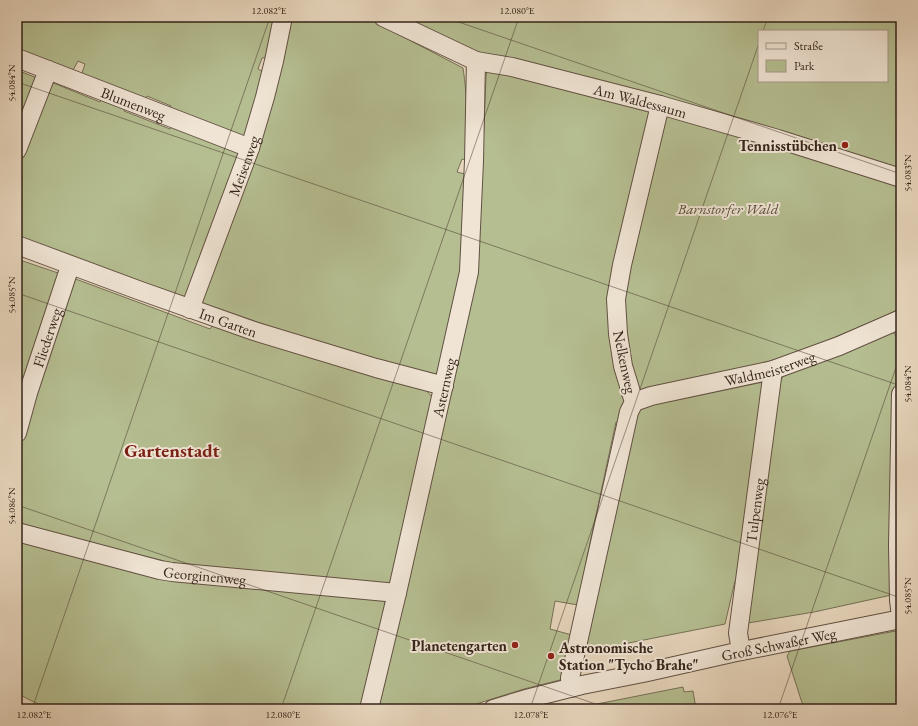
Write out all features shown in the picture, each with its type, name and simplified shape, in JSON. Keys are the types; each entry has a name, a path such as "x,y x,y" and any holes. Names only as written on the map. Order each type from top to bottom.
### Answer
{"street":[{"name":"Meisenweg","path":"190,309 250,148 274,61 283,17"},
{"name":"Am Waldessaum","path":"383,17 476,61 512,67 660,105 778,139 901,178"},
{"name":"Blumenweg","path":"17,58 250,148"},
{"name":"Asternweg","path":"369,709 397,593 469,272 474,161 476,61"},
{"path":"17,150 48,70"},
{"name":"Nelkenweg","path":"571,688 570,678 629,412 634,402 623,366 618,334 616,299 622,265 660,105"},
{"name":"Im Garten","path":"17,246 190,309 284,341 444,386"},
{"name":"Fliederweg","path":"17,433 28,393 70,266"},
{"name":"Waldmeisterweg","path":"634,402 651,396 773,370 839,346 901,319"},
{"name":"Tulpenweg","path":"741,651 738,633 773,370"},
{"path":"901,394 898,545 899,600 901,618"},
{"name":"Georginenweg","path":"17,532 172,572 397,593"},
{"name":"Groß Schwaßer Weg","path":"493,709 571,688 901,618"}],"green space":[{"path":"17,17 279,17 271,57 262,58 258,69 266,73 245,142 169,112 171,106 147,96 143,104 80,79 85,64 78,61 71,74 17,54"},
{"path":"288,17 365,17 463,68 467,125 466,160 462,159 457,172 465,174 461,273 440,375 333,347 198,303"},
{"name":"Barnstorfer Wald","path":"388,17 901,17 901,308 783,359 639,390 618,334 660,105 512,67"},
{"path":"17,70 42,80 17,144"},
{"path":"487,70 656,108 617,265 617,374 622,397 625,398 622,423 616,422 578,605 555,601 550,629 572,635 565,670 560,680 524,689 460,709 376,709 479,243"},
{"path":"46,80 100,102 103,95 127,104 124,111 170,129 173,122 243,150 187,298 17,236 17,156"},
{"path":"17,259 61,274 17,408"},
{"path":"73,278 210,329 213,325 424,388 433,398 390,584 172,563 17,524 17,448 29,403"},
{"path":"892,331 896,338 896,594 814,612 748,623 779,384 787,372"},
{"path":"760,380 763,382 739,581 735,581 725,624 583,652 637,412 643,407 662,402"},
{"path":"17,538 385,597 385,608 361,709 55,709 31,700 17,693"},
{"path":"901,630 901,709 804,709 787,656 790,651"},
{"path":"683,687 684,692 693,691 696,709 593,709 592,705"}],"place":[{"name":"Tennisstübchen","path":"845,145"},
{"name":"Planetengarten","path":"515,645"},
{"name":"Astronomische Station \"Tycho Brahe\"","path":"551,656"}],"district":[{"name":"Gartenstadt","path":"172,450"}]}
